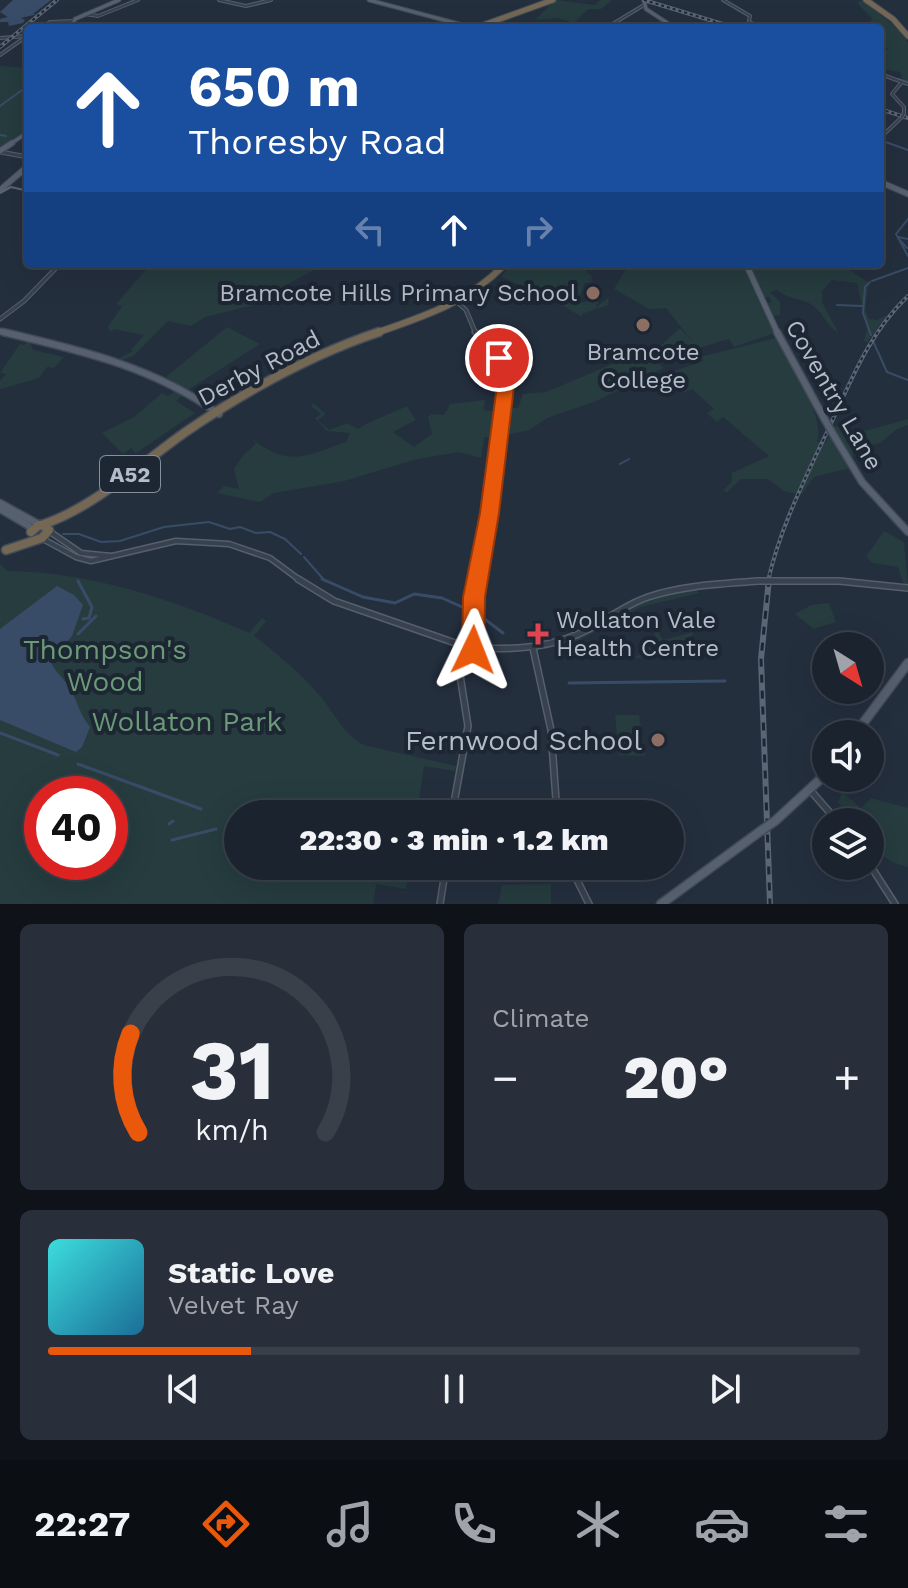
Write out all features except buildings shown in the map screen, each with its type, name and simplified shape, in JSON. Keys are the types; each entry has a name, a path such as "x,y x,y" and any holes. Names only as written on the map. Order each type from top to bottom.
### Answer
{"highway":[{"path":"485,24 554,0"},
{"path":"868,0 908,33"},
{"name":"Derby Road","path":"45,528 218,410 349,345 430,318 458,303 502,268"},
{"name":"A52","path":"3,552 45,528"}],"main road":[{"path":"72,24 85,14 119,0"},
{"path":"369,0 460,24"},
{"path":"644,2 670,24"},
{"path":"0,152 24,134"},
{"path":"0,190 24,169"},
{"path":"884,185 908,194"},
{"path":"884,192 888,188"},
{"name":"Coventry Lane","path":"748,268 769,317 860,479 908,532"},
{"path":"0,331 120,362 164,378 218,410"},
{"path":"0,506 45,528"},
{"path":"0,506 29,526 34,535"},
{"path":"865,720 908,663"},
{"path":"663,903 811,791"}],"street":[{"path":"85,14 94,16 138,0"},
{"path":"219,0 249,6 271,0"},
{"path":"723,0 751,17 749,21 752,24"},
{"path":"612,24 644,2"},
{"path":"47,24 73,21"},
{"path":"0,38 24,36"},
{"path":"0,55 24,39"},
{"path":"884,75 908,84"},
{"path":"884,134 903,115 892,94 902,82"},
{"path":"0,152 24,156"},
{"path":"0,319 56,268"},
{"path":"458,303 468,311 474,331 499,358 506,373 496,465 474,597 471,642 475,648"},
{"path":"45,528 58,543"},
{"path":"34,535 98,561 176,541 229,544 270,558 313,590 334,601 461,645 471,642"},
{"path":"464,652 475,648 533,648 572,637 654,595 758,581 839,581 908,588"},
{"path":"454,800 468,726 460,675 464,652 461,645"},
{"path":"533,648 550,717 556,800"},
{"path":"811,791 826,808"},
{"path":"440,904 444,880"},
{"path":"577,880 589,904"},
{"path":"880,880 895,904"}],"green space":[{"path":"557,0 595,5 600,0 612,0 601,9 588,9 574,23 558,18 535,20 553,2 505,20"},
{"path":"862,0 903,33 908,43 908,81 903,80 900,72 884,70 885,50 890,48 884,47 884,24 870,24 872,18 857,3"},
{"path":"0,66 24,68 24,85 21,88 24,88 24,131 0,150"},
{"path":"148,268 318,268 273,292 263,293 266,302 205,317 191,326 168,321 133,356 120,361 121,357 133,351 144,335 114,329 110,332 108,327 122,306 116,304"},
{"path":"508,268 589,268 586,272 592,276 591,282 585,283 577,303 600,299 595,308 609,297 608,305 582,314 582,317 550,298 501,277"},
{"path":"627,268 746,268 775,333 734,347 729,339 658,360 644,349 658,348 680,328 693,342 666,308 649,309 614,289"},
{"path":"750,268 847,268 869,283 865,309 869,319 877,320 887,315 867,342 864,341 867,329 857,283 832,280 822,291 822,302 838,332 812,305 777,290 770,292 780,302 780,315 774,316 767,303 772,302 769,297 762,297"},
{"path":"227,327 260,344 188,390 166,377"},
{"path":"776,338 811,404 816,418 817,442 825,443 831,434 850,468 814,477 801,495 784,491 768,479 741,479 727,492 723,491 732,481 732,473 769,456 723,417 717,422 707,413 714,409 692,389 683,393 677,387 684,383 672,372 703,361 700,357"},
{"path":"29,340 33,350 64,357 54,368 47,367 39,378 0,389 0,381 6,374 0,373 20,344 24,345"},
{"path":"643,351 664,368 596,401 547,418 529,430 503,436 506,407 518,408 523,394 546,392"},
{"path":"179,389 185,393 176,401 195,413 136,453 131,448 123,454 102,433 134,417 162,393 168,396"},
{"path":"485,400 483,410 499,412 497,438 484,437 481,458 459,452 417,459 344,481 274,493 260,502 217,493 224,486 239,489 234,469 243,455 256,444 252,439 277,454 298,457 346,442 350,433 327,431 315,418 321,414 311,406 313,403 326,414 318,420 329,430 347,423 358,429 407,406 416,420 393,432 414,447 432,434 428,417 431,414 444,415 450,404"},
{"path":"908,419 908,425 897,429 880,443 852,448 851,458 833,427 838,426 846,436"},
{"path":"884,531 904,542 908,585 904,585 898,567 873,563 866,557"},
{"name":"Wollaton Park","path":"0,564 8,571 70,576 132,590 249,633 262,618 266,621 254,636 305,680 357,741 456,766 455,771 424,766 419,800 224,800 224,880 408,880 406,889 376,884 373,904 0,904"},
{"path":"696,589 699,593 641,607 576,642 535,651 573,639 644,600"},
{"path":"829,603 836,622 814,629 795,614 811,605"},
{"path":"658,632 663,640 693,632 687,656 634,658 659,642 654,633"},
{"path":"615,715 639,715 645,756 619,755"},
{"path":"842,792 861,808 843,808 838,803"},
{"path":"871,798 908,808 908,867 885,857 884,808 861,808"},
{"path":"551,884 551,904 498,904 502,885"}],"water":[{"path":"13,0 51,0 33,14 38,14 21,18 25,20 23,23 9,26 8,22 0,22 0,19 8,17 0,12"},
{"path":"57,586 74,595 83,605 72,636 51,662 70,689 90,727 82,747 76,752 0,720 0,629"}],"waterway":[{"path":"898,79 908,82"},
{"path":"0,106 24,89"},
{"path":"0,135 6,136"},
{"path":"884,141 908,150"},
{"path":"898,239 896,234 908,219"},
{"path":"898,237 908,239"},
{"path":"898,239 907,248"},
{"path":"898,239 908,256"},
{"path":"872,281 908,268"},
{"path":"870,282 865,287 863,313 871,335"},
{"path":"837,305 863,306"},
{"path":"873,341 887,372 908,380"},
{"path":"620,464 629,459"},
{"path":"63,534 79,534 101,542 120,541 164,527 209,522 230,529 240,527 256,533 270,532 285,539 301,554"},
{"path":"304,557 324,580"},
{"path":"324,580 363,597 395,603 414,594 442,598 471,611"},
{"path":"78,581 92,607 89,618 83,619"},
{"path":"478,614 503,633"},
{"path":"78,634 96,616"},
{"path":"569,683 725,681"},
{"path":"0,733 58,755"},
{"path":"78,764 201,809"},
{"path":"169,824 173,821"},
{"path":"172,840 216,829 213,830"}],"tram line":[{"path":"0,193 11,187 24,190"}],"railway":[{"path":"28,24 57,0"},
{"path":"644,0 723,24"},
{"path":"0,47 24,27"},
{"path":"884,110 908,118"},
{"path":"768,581 793,505 852,377 882,326 908,296"},
{"path":"769,579 761,659 770,904"}],"place":[{"name":"Bramcote Hills Primary School","path":"593,293"},
{"name":"Bramcote College","path":"643,325"},
{"name":"Wollaton Vale Health Centre","path":"538,634"},
{"name":"Fernwood School","path":"658,740"}],"route":[{"path":"473,650 474,597 485,542 506,378 499,358"}],"park label":[{"name":"Thompson's Wood","path":"105,665"}]}
